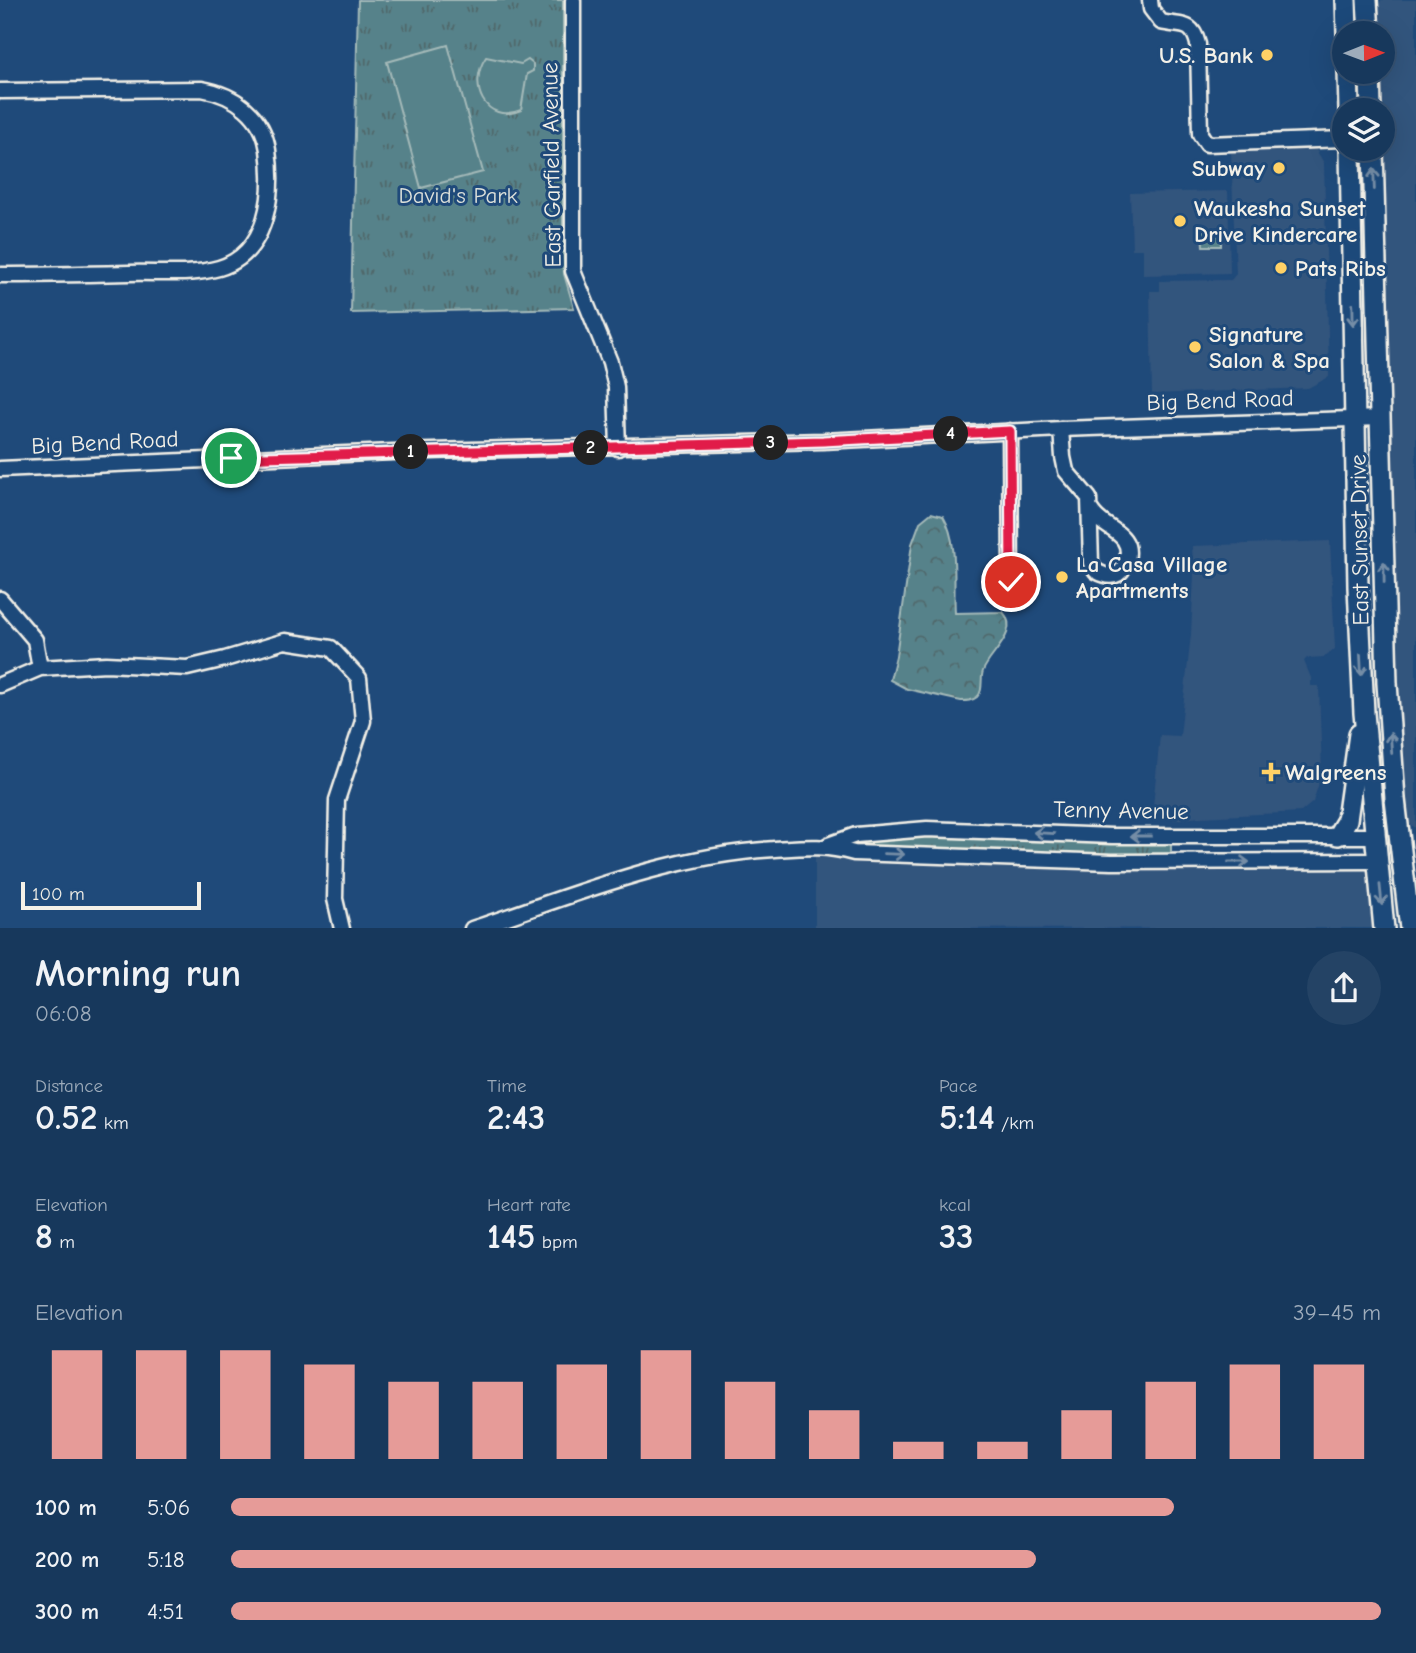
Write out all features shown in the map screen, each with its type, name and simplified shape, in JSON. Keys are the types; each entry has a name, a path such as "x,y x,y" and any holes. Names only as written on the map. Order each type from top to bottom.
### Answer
{"main road":[{"path":"1367,0 1368,21"},
{"path":"1371,21 1376,0"},
{"name":"East Sunset Drive","path":"1350,161 1358,587 1364,713 1384,928"},
{"name":"East Sunset Drive","path":"1373,161 1387,689 1408,836 1410,928"},
{"path":"1338,835 1347,820 1356,748 1364,713"},
{"name":"Tenny Avenue","path":"1375,836 1408,836"},
{"name":"Tenny Avenue","path":"1377,861 1409,862"}],"street":[{"name":"East Garfield Avenue","path":"573,0 573,271 610,362 616,387 618,447"},
{"path":"1150,0 1151,9 1161,22 1185,25 1195,33 1198,44 1200,134 1207,144 1332,139"},
{"path":"0,90 202,89 220,93 244,106 261,126 267,146 270,187 267,210 259,233 246,251 219,268 180,272 0,275"},
{"name":"Big Bend Road","path":"0,469 393,452 828,441 1010,431 1381,418"},
{"path":"1061,429 1066,471 1086,492 1091,509"},
{"path":"1003,596 1011,582 1010,431"},
{"path":"0,599 35,640 40,668"},
{"path":"0,685 40,668 106,664 187,668 285,641 331,648 359,678 363,720 337,800 335,899 342,928"},
{"name":"Tenny Avenue","path":"826,846 856,835 891,831 1171,836 1375,836"},
{"path":"1007,831 1007,857"},
{"path":"1171,836 1171,862"},
{"name":"Tenny Avenue","path":"475,928 676,863 748,850 826,846 854,853 1092,862 1377,861"}],"shaded area":[{"path":"1381,0 1416,0 1416,828 1407,820 1404,807 1395,684 1382,161 1395,161 1395,98 1381,98 1380,84 1395,84 1395,21 1378,21"},
{"path":"1315,148 1324,163 1329,377 1308,388 1152,394 1150,291 1160,291 1160,281 1231,280 1236,274 1231,150"},
{"name":"Waukesha Sunset Drive Kindercare","path":"1228,191 1230,273 1143,275 1143,249 1132,249 1130,193"},
{"path":"1330,541 1335,649 1324,657 1307,658 1304,661 1311,678 1311,686 1319,686 1322,773 1313,802 1301,812 1173,820 1173,808 1153,806 1160,735 1180,736 1191,634 1194,576 1192,546"},
{"path":"815,855 1374,860 1377,928 815,928"}],"green space":[{"name":"David's Park","path":"358,0 563,0 564,274 574,308 351,313"},
{"path":"448,45 483,172 421,188 387,62"},
{"path":"486,57 521,64 528,60 533,64 533,71 527,74 521,110 498,112 483,100 478,79"},
{"path":"1221,229 1221,246 1203,246 1202,230"},
{"path":"931,513 943,516 951,538 955,613 1003,612 1008,620 1006,635 983,671 979,694 969,700 961,701 907,689 890,680 912,544 920,522"},
{"path":"856,835 1171,836 1171,862 826,846"}],"place":[{"name":"U.S. Bank","path":"1267,55"},
{"name":"Subway","path":"1279,168"},
{"name":"Waukesha Sunset Drive Kindercare","path":"1180,221"},
{"name":"Pats Ribs","path":"1281,268"},
{"name":"Signature Salon & Spa","path":"1195,347"},
{"name":"La Casa Village Apartments","path":"1062,577"},
{"name":"Walgreens","path":"1271,772"}],"route":[{"path":"231,458 823,441 1010,431 1011,582"}]}
